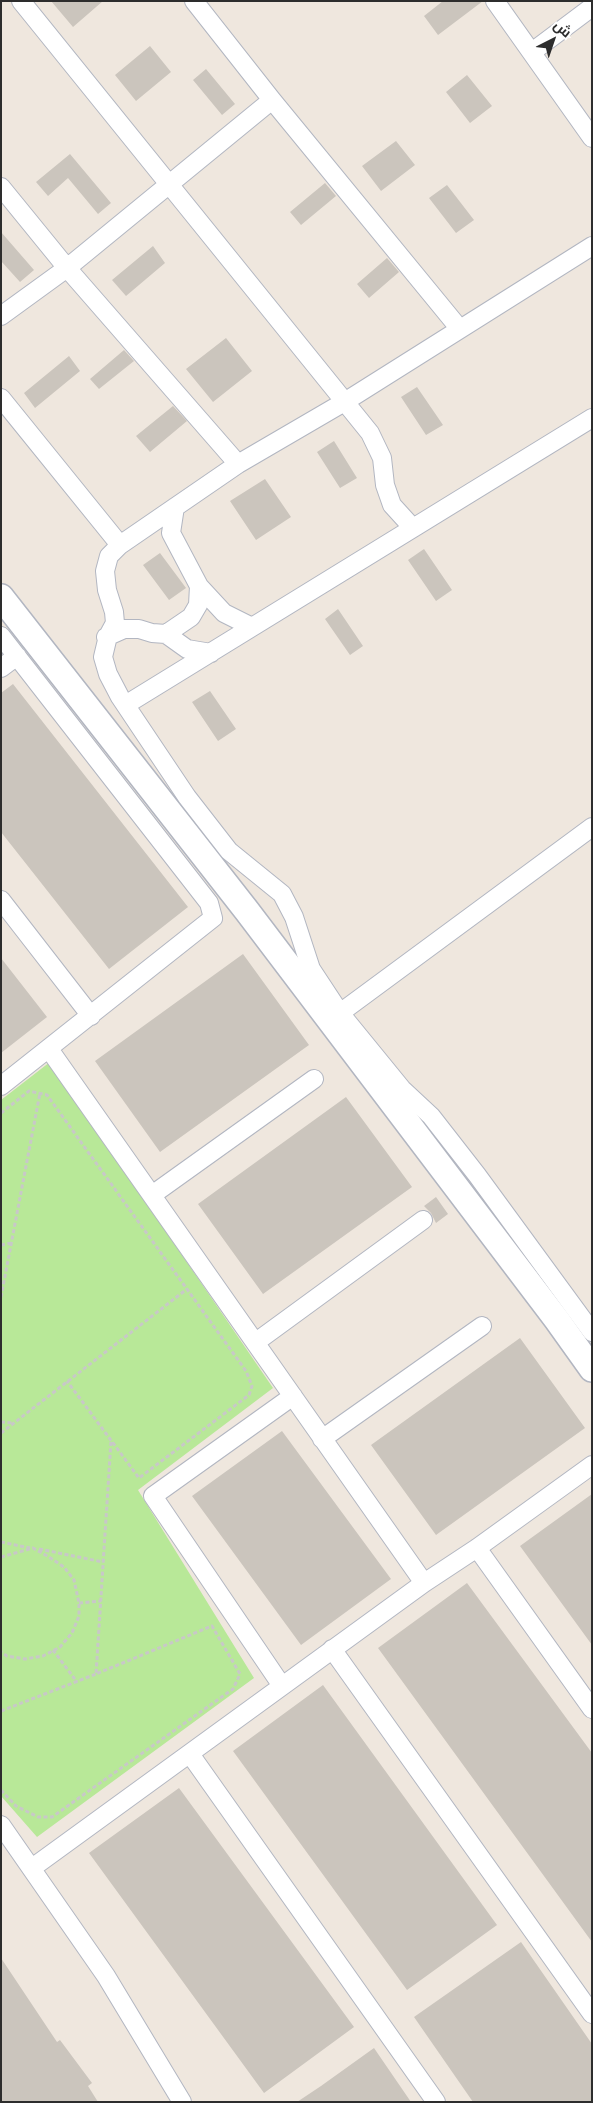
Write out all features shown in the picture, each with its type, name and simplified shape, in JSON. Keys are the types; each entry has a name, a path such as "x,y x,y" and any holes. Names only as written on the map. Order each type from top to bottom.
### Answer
{"street":[{"path":"21,1 370,433 382,458 386,485 392,505 412,527"},
{"path":"194,1 272,100 460,328"},
{"path":"494,1 592,138"},
{"path":"532,52 592,7"},
{"path":"1,316 67,268 272,100"},
{"path":"1,187 67,268 238,464"},
{"path":"592,246 346,401 238,464 120,545 109,556 105,571 107,590 115,623 107,636 103,657 108,674 120,697 127,704 187,797 230,851 282,894 294,917 312,969 340,1012 402,1089 431,1116 500,1206 592,1332"},
{"path":"1,398 120,545"},
{"path":"127,704 592,418"},
{"path":"175,507 171,533 199,586 224,613 252,627"},
{"path":"166,634 191,617 198,605 199,586"},
{"path":"1,597 253,919 551,1312 592,1369"},
{"path":"107,636 124,629 139,629 152,633 166,634 187,649 211,652"},
{"path":"1,636 209,903 213,918 1,1086"},
{"path":"1,668 17,656"},
{"path":"340,1012 592,827"},
{"path":"1,900 91,1016"},
{"path":"49,1049 424,1583"},
{"path":"152,1195 314,1079"},
{"path":"256,1342 422,1220"},
{"path":"322,1439 482,1326"},
{"path":"282,1686 153,1496 293,1396"},
{"path":"32,1868 424,1583 477,1548 592,1465"},
{"path":"477,1548 592,1709"},
{"path":"332,1650 592,2014"},
{"path":"190,1754 436,2102"},
{"path":"1,1825 106,1976 182,2102"}],"path":[{"path":"1,1113 29,1091 47,1095 246,1371 252,1386 249,1395 139,1478 67,1381"},
{"path":"1,1297 40,1093"},
{"path":"1,1245 12,1243"},
{"path":"1,1432 187,1288"},
{"path":"1,1422 13,1423"},
{"path":"96,1674 111,1441"},
{"path":"1,1542 103,1562"},
{"path":"1,1557 33,1548 64,1567 74,1580 80,1603 79,1616 72,1633 60,1647 43,1656 25,1659 7,1656 1,1652"},
{"path":"80,1603 101,1602"},
{"path":"1,1711 212,1626 240,1674 234,1689 52,1817 38,1817 16,1806 1,1790"},
{"path":"54,1650 77,1682"}],"green space":[{"path":"50,1062 273,1388 138,1490 254,1678 37,1837 1,1796 1,1100"}],"building":[{"path":"51,1 103,1 73,27"},
{"path":"443,1 483,1 438,35 424,16"},
{"path":"150,46 171,72 136,101 115,75"},
{"path":"206,69 235,104 222,115 193,80"},
{"path":"467,75 492,106 470,123 446,92"},
{"path":"396,141 415,165 381,191 362,166"},
{"path":"70,154 111,203 98,214 68,178 48,196 36,182"},
{"path":"325,183 336,196 301,225 290,212"},
{"path":"447,185 474,220 456,233 429,198"},
{"path":"1,232 34,270 20,282 1,261"},
{"path":"153,246 165,263 126,296 112,280"},
{"path":"387,258 399,272 369,298 357,284"},
{"path":"226,338 252,371 213,402 186,369"},
{"path":"124,350 134,361 99,389 90,379"},
{"path":"69,356 80,371 35,408 24,393"},
{"path":"417,387 443,425 426,435 401,397"},
{"path":"173,406 187,421 150,452 136,436"},
{"path":"334,441 357,478 340,488 317,452"},
{"path":"265,479 291,517 256,540 230,501"},
{"path":"424,549 452,590 436,601 408,560"},
{"path":"160,553 186,588 169,600 143,565"},
{"path":"338,609 363,646 350,655 325,619"},
{"path":"13,684 188,907 109,969 1,832 1,693"},
{"path":"210,691 236,729 218,741 192,702"},
{"path":"243,954 309,1045 160,1152 95,1061"},
{"path":"1,958 47,1017 1,1053"},
{"path":"346,1097 412,1187 263,1294 198,1204"},
{"path":"436,1197 448,1214 436,1223 431,1213 424,1206"},
{"path":"520,1338 585,1428 436,1535 371,1445"},
{"path":"282,1431 391,1579 301,1645 192,1496"},
{"path":"592,1494 592,1645 520,1546"},
{"path":"467,1583 592,1753 592,1942 378,1648"},
{"path":"323,1685 497,1925 407,1990 233,1751"},
{"path":"179,1788 354,2027 264,2093 89,1853"},
{"path":"521,1942 592,2044 592,2102 473,2102 414,2017"},
{"path":"1,1958 57,2042 60,2040 92,2083 88,2086 98,2102 1,2102"},
{"path":"374,2048 411,2102 297,2102 321,2086"}]}
